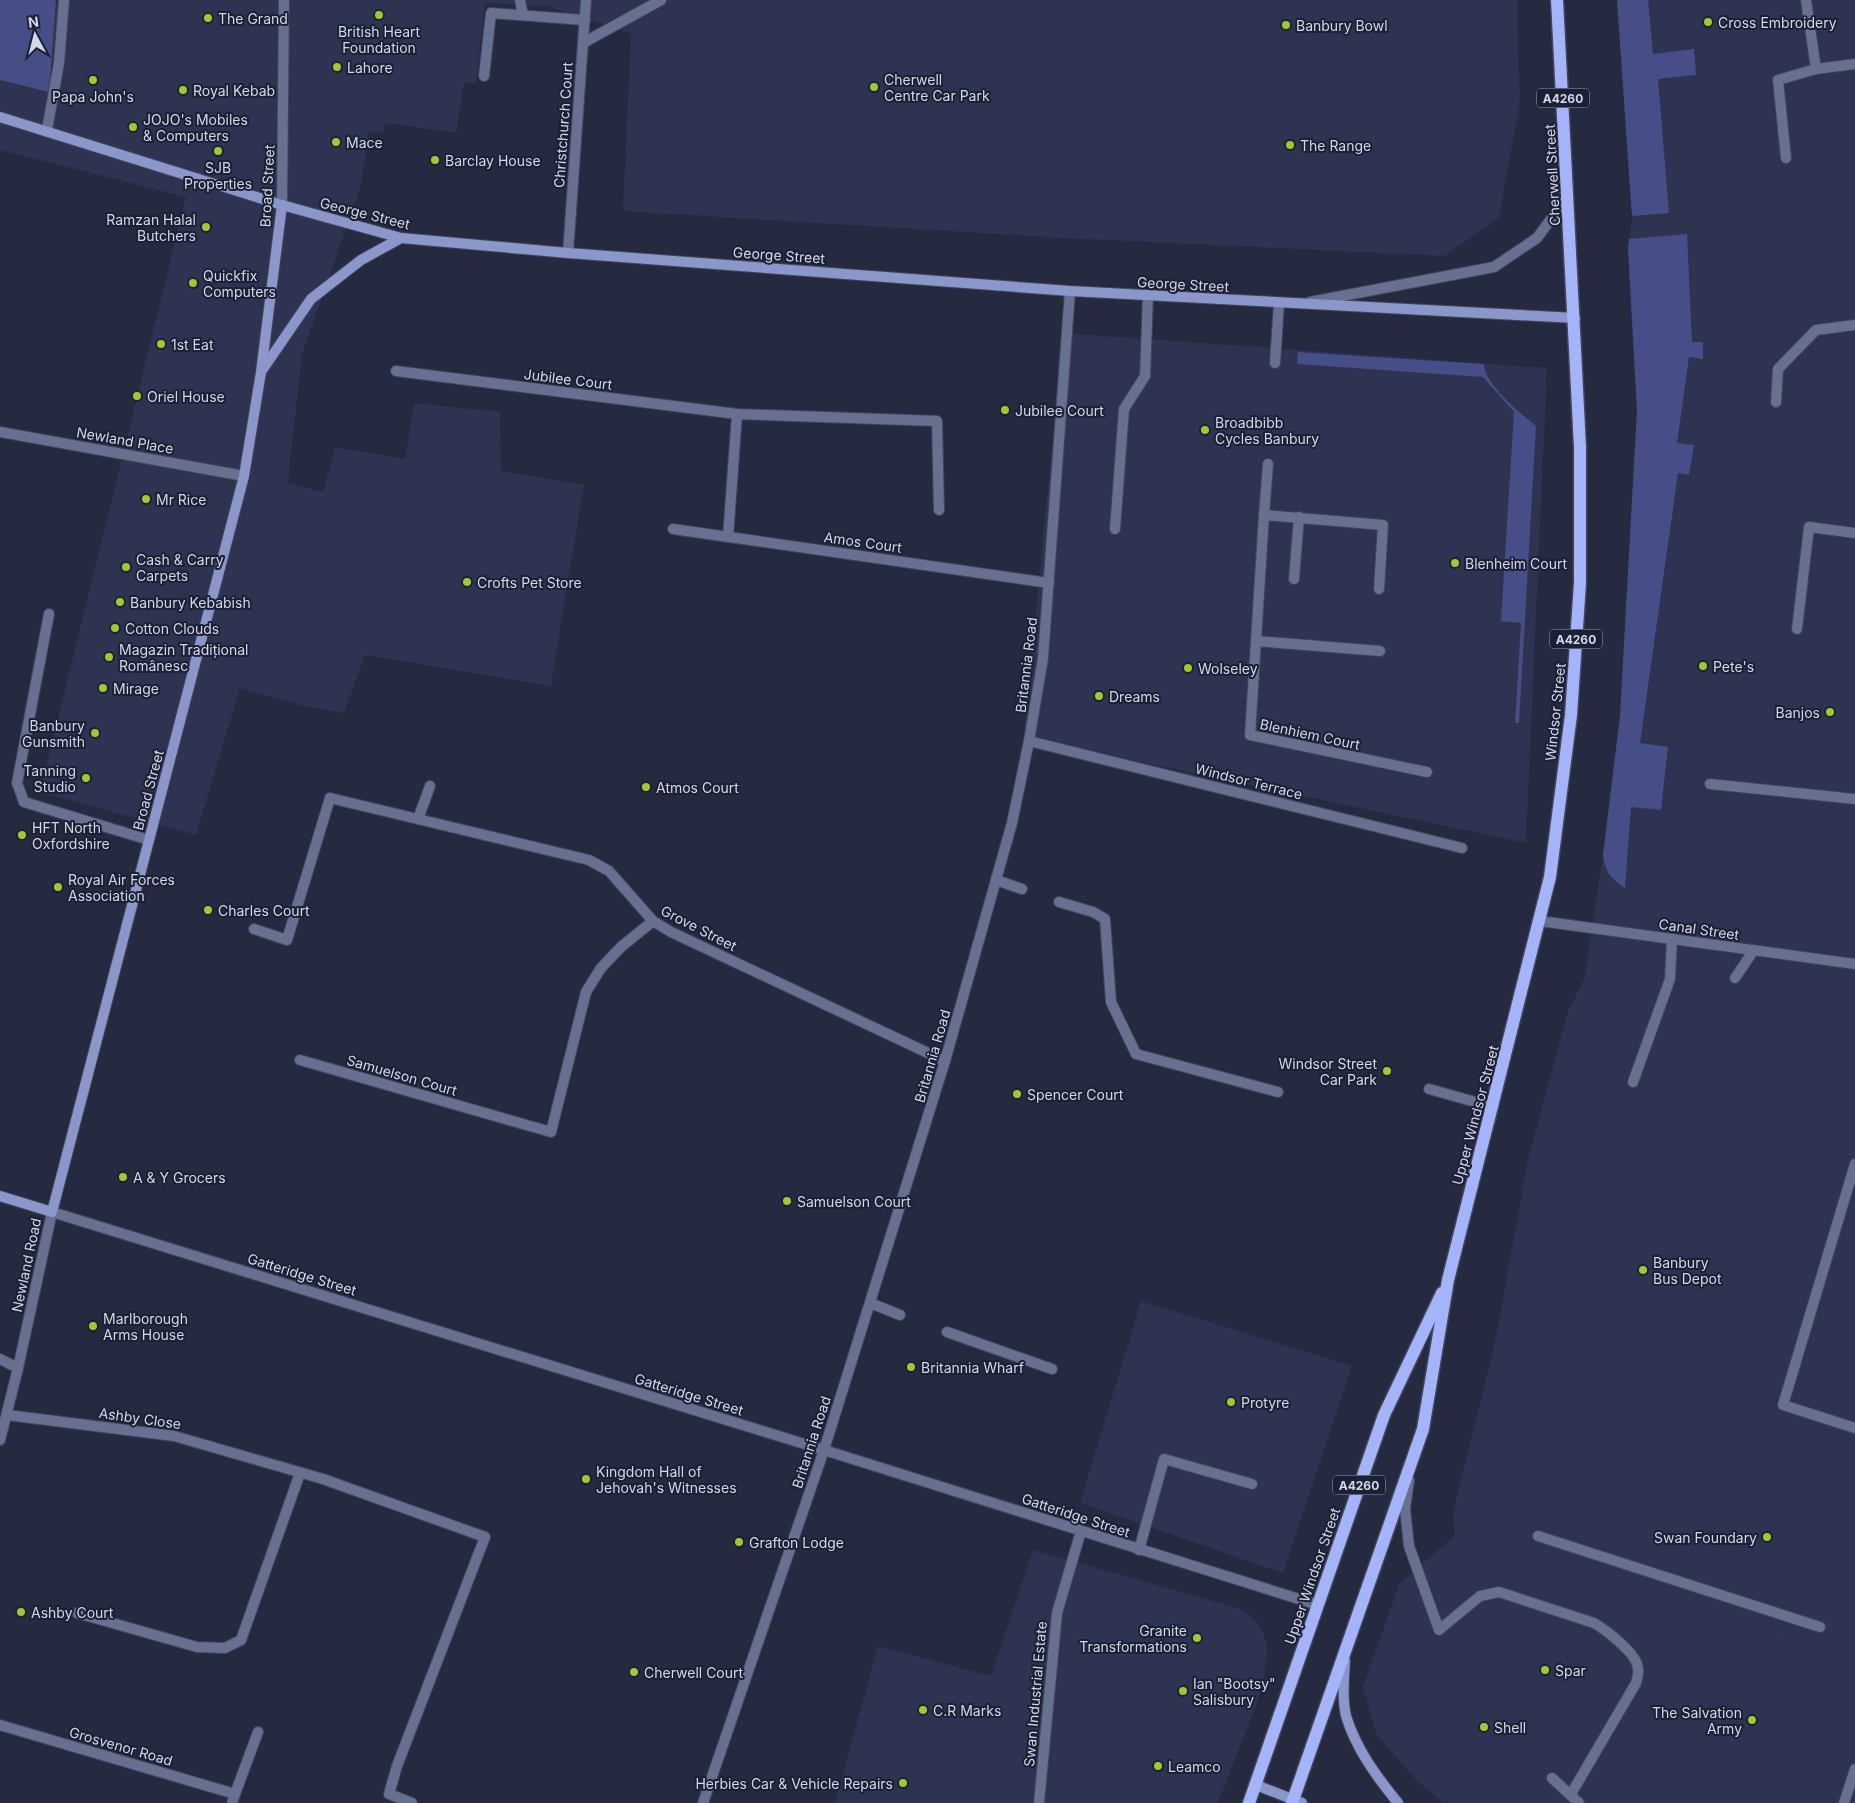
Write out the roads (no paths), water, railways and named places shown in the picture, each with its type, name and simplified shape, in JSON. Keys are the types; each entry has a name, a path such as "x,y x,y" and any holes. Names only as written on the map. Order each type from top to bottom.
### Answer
{"main road":[{"name":"Cherwell Street","path":"1557,0 1574,318"},
{"name":"Windsor Street","path":"1532,957 1550,877 1571,715 1580,583 1580,447 1574,318"},
{"name":"Upper Windsor Street","path":"1296,1802 1345,1653 1423,1429 1448,1280 1532,957"},
{"name":"Upper Windsor Street","path":"1249,1803 1384,1415 1448,1280"}],"street":[{"path":"47,130 59,63 64,0"},
{"name":"Broad Street","path":"52,1212 244,476 261,372 282,205 284,0"},
{"path":"520,0 523,15"},
{"name":"Christchurch Court","path":"568,253 586,0"},
{"path":"583,43 661,0"},
{"path":"1806,0 1816,69"},
{"path":"484,76 491,12 585,20"},
{"path":"1786,158 1778,80 1816,69 1855,64"},
{"name":"George Street","path":"0,117 47,130 282,205 401,238 568,253 1070,291 1574,318"},
{"path":"1297,304 1494,267 1537,238 1568,196"},
{"name":"Broad Street","path":"261,372 311,299 361,260 401,238"},
{"name":"Britannia Road","path":"703,1803 824,1450 945,1061 1012,823 1029,741 1043,658 1070,291"},
{"path":"1115,529 1124,409 1145,376 1148,295"},
{"path":"1275,363 1279,303"},
{"path":"1776,402 1778,369 1816,330 1855,326"},
{"name":"Jubilee Court","path":"396,371 737,414 938,421 939,510"},
{"path":"728,537 737,414"},
{"name":"Newland Place","path":"0,432 244,476"},
{"path":"1268,464 1264,514 1383,524 1379,588"},
{"name":"Blenhiem Court","path":"1264,514 1250,735 1427,772"},
{"path":"1294,580 1299,517"},
{"path":"1797,629 1809,527 1855,533"},
{"name":"Amos Court","path":"673,529 1049,583"},
{"path":"49,614 17,783 24,802 149,840"},
{"path":"1256,641 1380,651"},
{"name":"Windsor Terrace","path":"1029,741 1462,848"},
{"path":"1710,784 1855,799"},
{"path":"418,819 430,786"},
{"name":"Grove Street","path":"254,929 287,940 330,798 589,860 609,871 653,921 671,932 945,1061"},
{"path":"996,880 1022,889"},
{"path":"1059,902 1093,912 1105,919 1111,1002 1136,1054 1278,1092"},
{"name":"Samuelson Court","path":"300,1060 551,1132 586,992 601,968 620,947 653,921"},
{"name":"Canal Street","path":"1540,921 1855,964"},
{"path":"1632,1082 1670,979 1672,939"},
{"path":"1735,978 1754,950"},
{"path":"1429,1089 1493,1107"},
{"path":"1855,1164 1783,1404 1855,1428"},
{"path":"0,1196 52,1212"},
{"name":"Newland Road","path":"0,1440 18,1368 52,1212"},
{"name":"Gatteridge Street","path":"52,1212 824,1450 1318,1605"},
{"path":"870,1303 900,1316"},
{"path":"947,1332 1052,1369"},
{"path":"0,1359 18,1368"},
{"name":"Ashby Close","path":"7,1415 174,1436 323,1479 485,1537 397,1766 389,1794 412,1803"},
{"path":"1140,1550 1164,1459 1252,1484"},
{"path":"1411,1464 1406,1508 1406,1529 1409,1546 1439,1630 1480,1596 1499,1592 1594,1623 1605,1629 1633,1656 1638,1673 1636,1684 1571,1794"},
{"path":"76,1613 197,1646 225,1648 241,1640 300,1473"},
{"name":"Swan Industrial Estate","path":"1038,1803 1057,1613 1081,1531"},
{"path":"1538,1536 1820,1627"},
{"path":"1345,1653 1344,1698 1346,1715 1364,1756 1398,1803"},
{"name":"Grosvenor Road","path":"0,1725 233,1799 258,1732"},
{"path":"1844,1803 1855,1769"},
{"path":"1552,1778 1579,1803"},
{"path":"1256,1785 1296,1802"}],"place":[{"name":"British Heart Foundation","path":"379,15"},
{"name":"The Grand","path":"208,18"},
{"name":"Cross Embroidery","path":"1708,22"},
{"name":"Banbury Bowl","path":"1286,25"},
{"name":"Lahore","path":"337,67"},
{"name":"Papa John's","path":"93,80"},
{"name":"Cherwell Centre Car Park","path":"874,87"},
{"name":"Royal Kebab","path":"183,90"},
{"name":"JOJO's Mobiles & Computers","path":"133,127"},
{"name":"Mace","path":"336,142"},
{"name":"The Range","path":"1290,145"},
{"name":"SJB Properties","path":"218,151"},
{"name":"Barclay House","path":"435,160"},
{"name":"Ramzan Halal Butchers","path":"206,227"},
{"name":"Quickfix Computers","path":"193,283"},
{"name":"1st Eat","path":"161,344"},
{"name":"Oriel House","path":"137,396"},
{"name":"Jubilee Court","path":"1005,410"},
{"name":"Broadbibb Cycles Banbury","path":"1205,430"},
{"name":"Mr Rice","path":"146,499"},
{"name":"Blenheim Court","path":"1455,563"},
{"name":"Cash & Carry Carpets","path":"126,567"},
{"name":"Crofts Pet Store","path":"467,582"},
{"name":"Banbury Kebabish","path":"120,602"},
{"name":"Cotton Clouds","path":"115,628"},
{"name":"Magazin Tradițional Românesc","path":"109,657"},
{"name":"Pete's","path":"1703,666"},
{"name":"Wolseley","path":"1188,668"},
{"name":"Mirage","path":"103,688"},
{"name":"Dreams","path":"1099,696"},
{"name":"Banjos","path":"1830,712"},
{"name":"Banbury Gunsmith","path":"95,733"},
{"name":"Tanning Studio","path":"86,778"},
{"name":"Atmos Court","path":"646,787"},
{"name":"HFT North Oxfordshire","path":"22,835"},
{"name":"Royal Air Forces Association","path":"58,887"},
{"name":"Charles Court","path":"208,910"},
{"name":"Windsor Street Car Park","path":"1387,1071"},
{"name":"Spencer Court","path":"1017,1094"},
{"name":"A & Y Grocers","path":"123,1177"},
{"name":"Samuelson Court","path":"787,1201"},
{"name":"Banbury Bus Depot","path":"1643,1270"},
{"name":"Marlborough Arms House","path":"93,1326"},
{"name":"Britannia Wharf","path":"911,1367"},
{"name":"Protyre","path":"1231,1402"},
{"name":"Kingdom Hall of Jehovah's Witnesses","path":"586,1479"},
{"name":"Swan Foundary","path":"1767,1537"},
{"name":"Grafton Lodge","path":"739,1542"},
{"name":"Ashby Court","path":"21,1612"},
{"name":"Granite Transformations","path":"1197,1638"},
{"name":"Spar","path":"1545,1670"},
{"name":"Cherwell Court","path":"634,1672"},
{"name":"Ian \"Bootsy\" Salisbury","path":"1183,1691"},
{"name":"C.R Marks","path":"923,1710"},
{"name":"The Salvation Army","path":"1752,1720"},
{"name":"Shell","path":"1484,1727"},
{"name":"Leamco","path":"1158,1766"},
{"name":"Herbies Car & Vehicle Repairs","path":"903,1783"}]}
